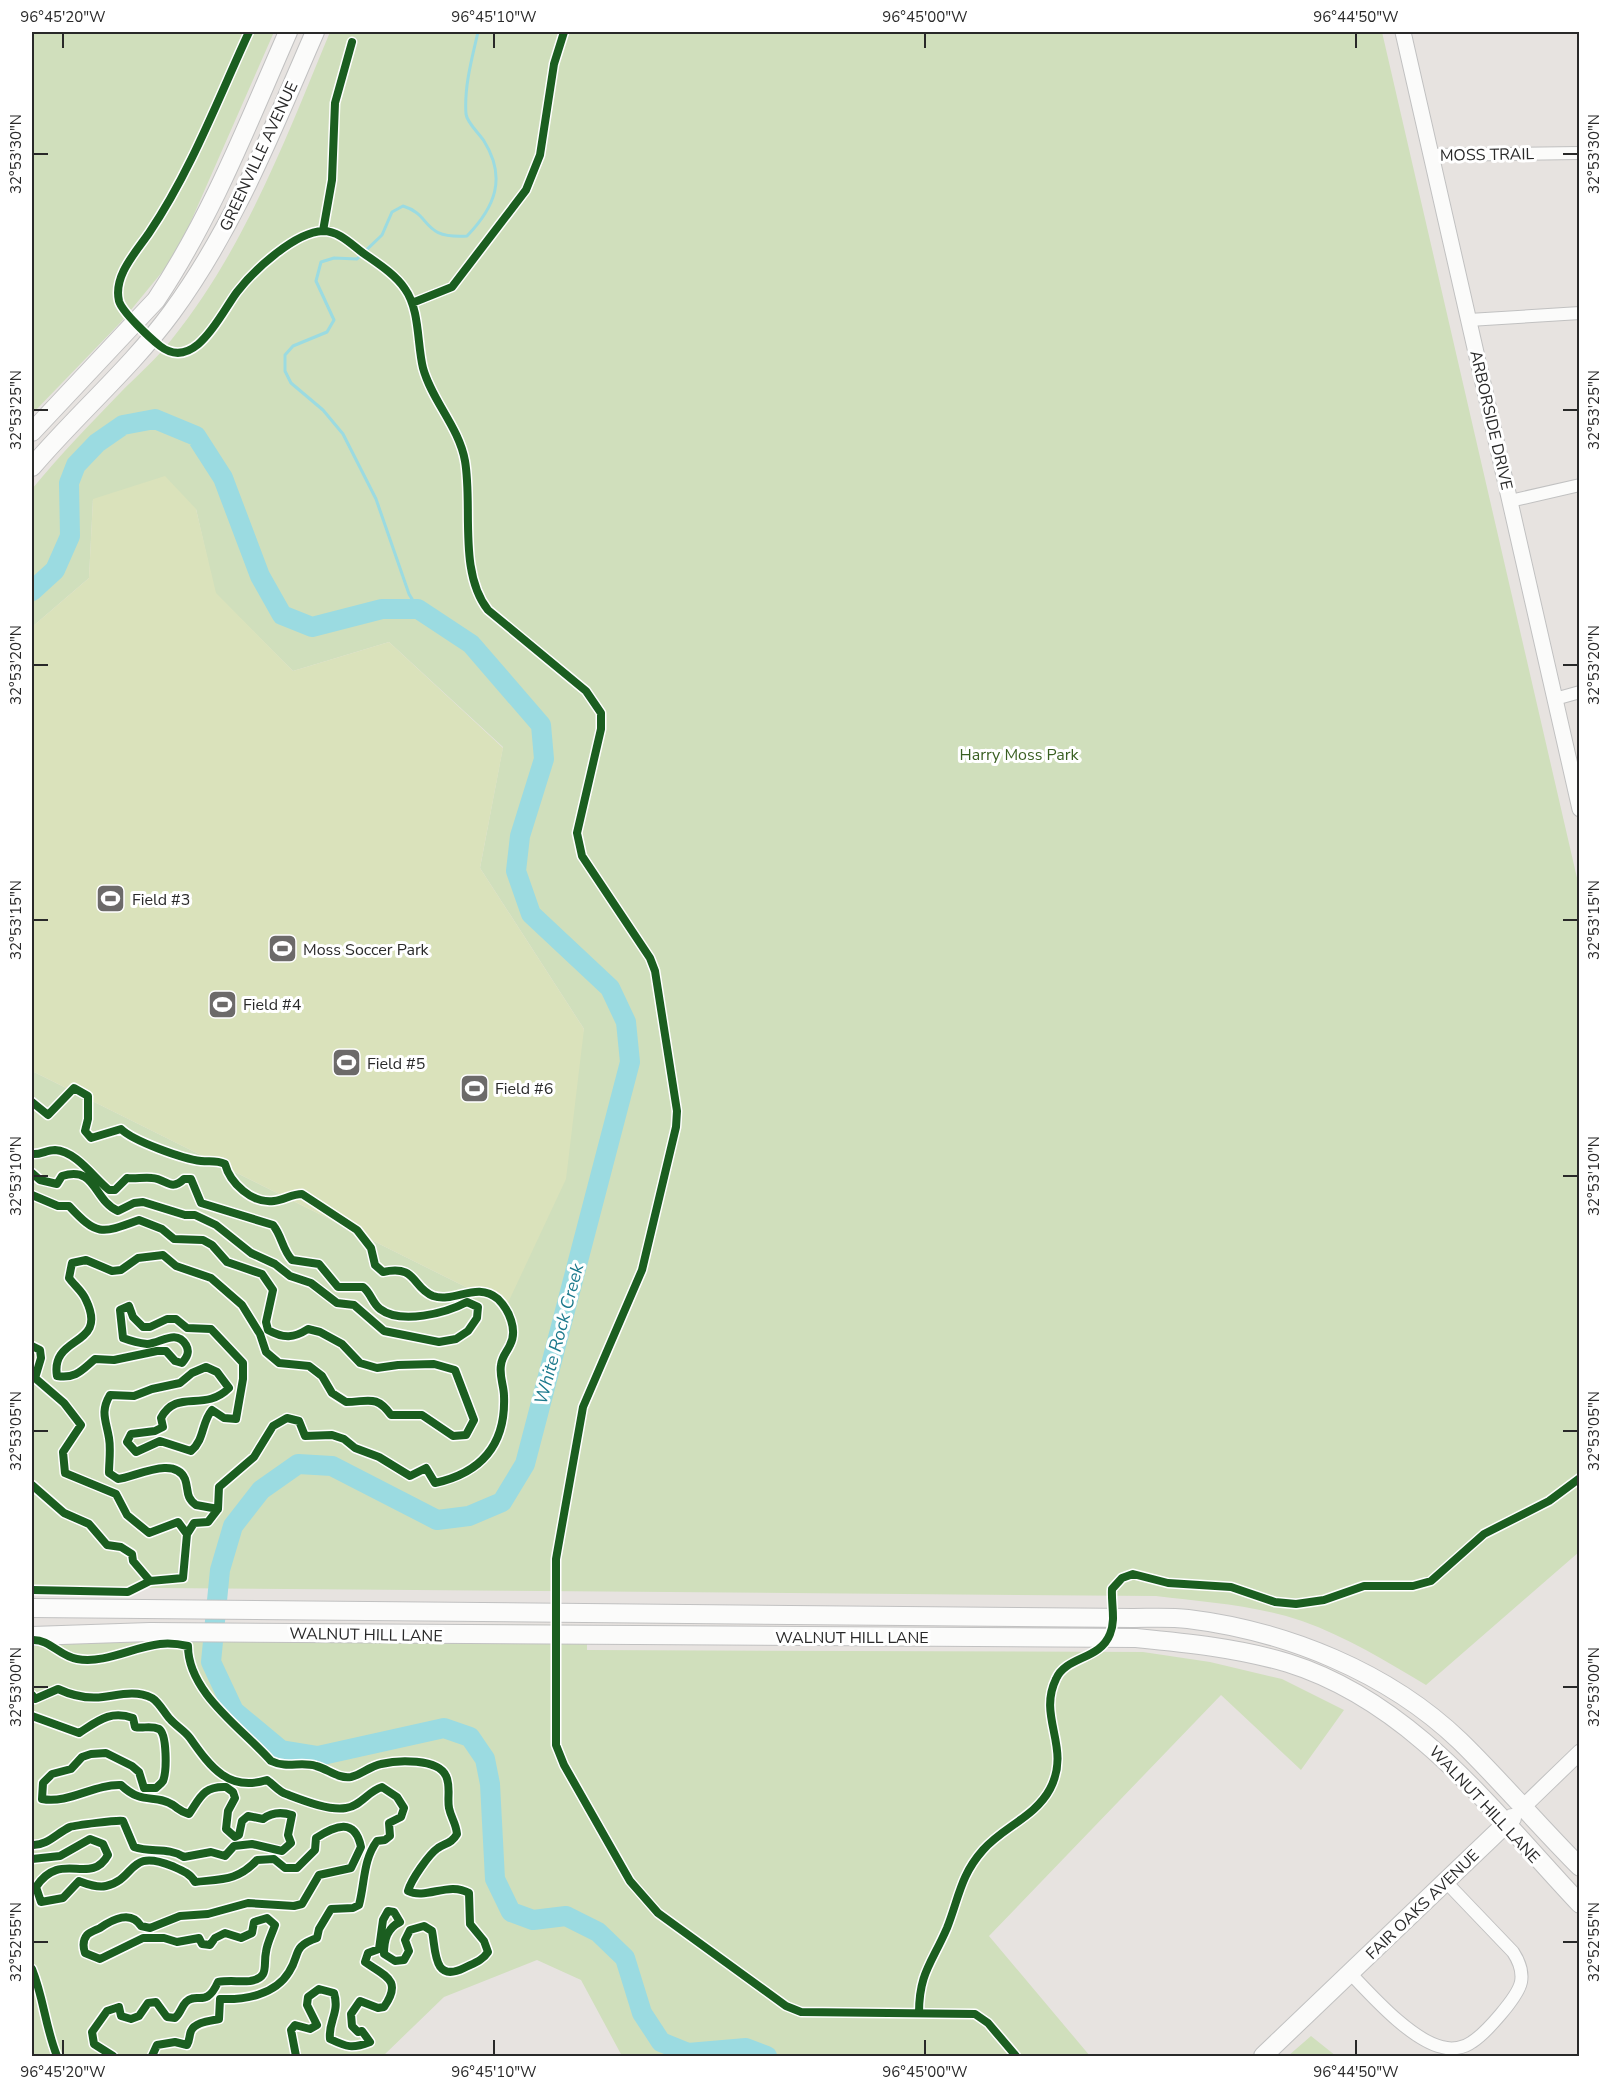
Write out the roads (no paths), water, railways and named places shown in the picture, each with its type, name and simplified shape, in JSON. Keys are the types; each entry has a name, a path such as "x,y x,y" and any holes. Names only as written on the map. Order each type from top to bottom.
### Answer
{"main road":[{"name":"GREENVILLE AVENUE","path":"32,432 156,300 207,212 288,32"},
{"name":"GREENVILLE AVENUE","path":"32,467 172,313 237,208 315,32"},
{"name":"WALNUT HILL LANE","path":"32,1608 1186,1619 1253,1632 1331,1658 1368,1676 1437,1721 1580,1867"},
{"name":"WALNUT HILL LANE","path":"32,1636 150,1632 1136,1638 1253,1654 1291,1664 1331,1681 1420,1736 1442,1756 1580,1904"},
{"name":"FAIR OAKS AVENUE","path":"1263,2056 1522,1808"}],"street":[{"name":"ARBORSIDE DRIVE","path":"1403,32 1580,809"},
{"name":"MOSS TRAIL","path":"1431,155 1580,153"},
{"path":"1469,320 1580,313"},
{"path":"1510,501 1580,485"},
{"path":"1555,699 1580,692"},
{"name":"FAIR OAKS AVENUE","path":"1522,1808 1580,1752"},
{"path":"1350,1973 1382,2007 1430,2043 1444,2048 1460,2048 1474,2041 1518,1994 1522,1980 1520,1963 1513,1952 1446,1882"}],"waterway":[{"path":"418,609 409,594 376,499 343,434 323,410 291,383 285,371 285,355 293,346 327,332 334,320 316,281 321,262 334,258 357,259 382,235 392,212 403,206 419,215 434,230 452,236 467,236 485,214 495,192 495,167 484,141 466,114 467,83 478,32"},
{"name":"White Rock Creek","path":"32,591 55,570 70,536 69,483 76,465 97,443 123,425 155,419 196,436 223,478 260,576 282,615 312,627 382,609 418,609 471,644 541,725 544,759 520,836 516,871 531,914 610,988 626,1022 630,1062 525,1464 502,1502 469,1516 437,1520 332,1466 298,1464 261,1490 233,1526 220,1570 211,1662 234,1711 281,1750 318,1756 444,1728 470,1737 485,1759 490,1784 495,1879 511,1912 533,1920 566,1916 598,1932 625,1958 642,2013 661,2042 688,2053 746,2048 767,2056"}],"place":[{"name":"Field #3","path":"111,899"},
{"name":"Moss Soccer Park","path":"282,949"},
{"name":"Field #4","path":"222,1004"},
{"name":"Field #5","path":"346,1063"},
{"name":"Field #6","path":"474,1088"}],"park label":[{"name":"Harry Moss Park","path":"1019,754"}]}
